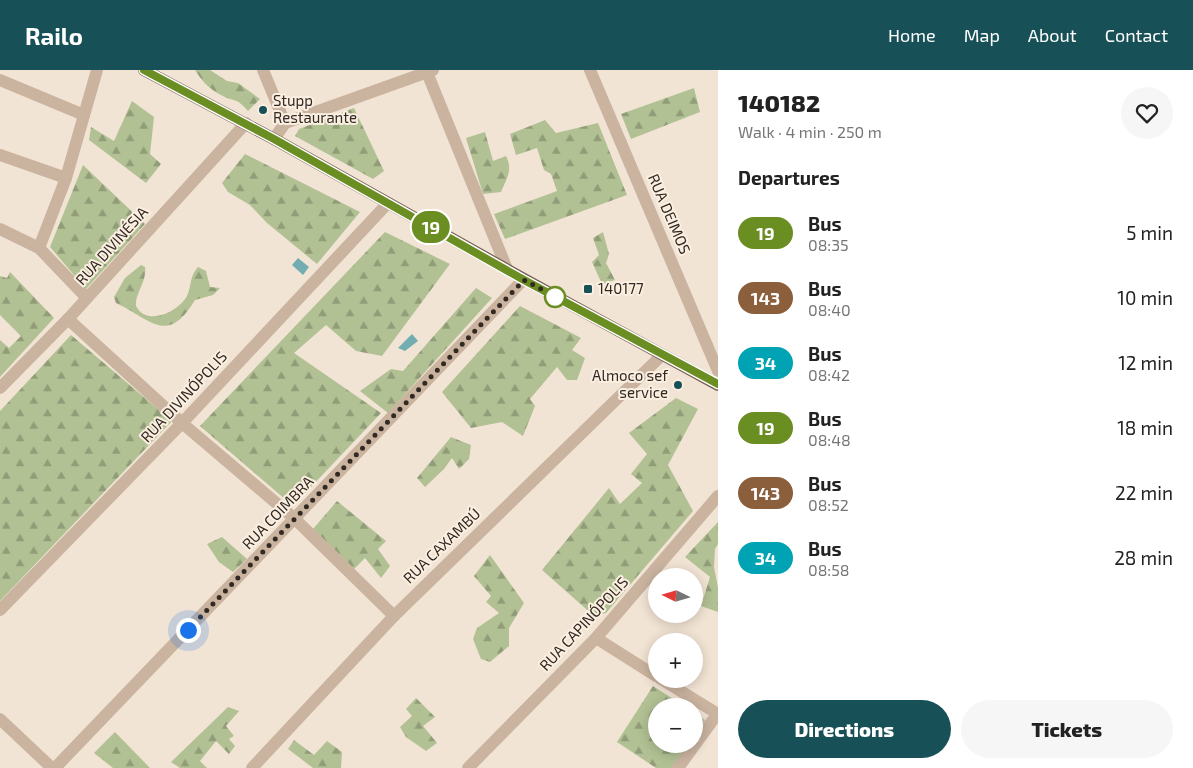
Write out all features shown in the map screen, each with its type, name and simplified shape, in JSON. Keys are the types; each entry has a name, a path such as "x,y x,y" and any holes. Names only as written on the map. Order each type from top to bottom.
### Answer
{"main road":[{"path":"144,70 246,123 524,280 662,355 716,377"}],"street":[{"path":"39,248 66,178 97,70"},
{"path":"263,70 285,123"},
{"name":"RUA DEIMOS","path":"590,70 716,377"},
{"path":"274,139 285,123 429,71 507,269"},
{"path":"0,80 84,115"},
{"name":"RUA DIVINÉSIA","path":"0,388 68,319 246,123"},
{"path":"0,155 66,178"},
{"name":"RUA DIVINÓPOLIS","path":"0,610 182,424 388,203"},
{"path":"0,229 39,248 87,298"},
{"name":"RUA COIMBRA","path":"53,768 524,280"},
{"path":"68,319 182,424 294,519 394,616"},
{"name":"RUA CAXAMBÚ","path":"252,768 394,616 662,355"},
{"name":"RUA CAPINÓPOLIS","path":"468,768 596,638 718,496"},
{"path":"596,638 648,671"},
{"path":"676,688 718,714 678,768"},
{"path":"0,719 53,768"}],"green space":[{"path":"195,70 210,70 227,81 238,83 260,99 248,111 237,101 213,90"},
{"path":"694,88 700,112 631,139 621,114"},
{"path":"132,101 154,117 150,154 161,164 146,183 89,140 91,127 114,141"},
{"path":"354,108 384,171 373,179 295,136 299,129"},
{"path":"545,120 556,133 598,123 627,195 505,239 494,214 557,191 551,174 544,170 537,148 516,155 510,134"},
{"path":"485,132 493,161 506,156 508,161 509,170 501,192 483,194 466,138"},
{"path":"245,154 360,212 317,264 267,223 250,205 228,192 222,183"},
{"path":"83,165 145,224 86,289 50,247"},
{"path":"385,232 450,264 382,356 356,351 326,325 294,353 381,413 293,506 200,426"},
{"path":"603,232 609,254 606,263 615,280 602,284 592,262 599,255 593,238"},
{"path":"141,265 145,267 145,272 136,306 147,316 162,315 170,312 183,302 189,292 193,274 198,267 206,271 210,287 220,288 213,295 195,300 185,314 176,322 167,326 158,325 149,322 116,303 114,297 125,278"},
{"path":"10,272 54,318 0,377 0,340 9,348 21,336 0,315 0,276 7,278"},
{"path":"476,288 492,298 388,413 360,391 391,369 403,371"},
{"path":"520,306 581,338 572,350 585,358 577,380 567,380 557,367 530,399 535,406 523,436 502,422 471,428 442,392"},
{"path":"71,335 172,421 0,601 0,411"},
{"path":"676,398 698,409 668,465 693,511 606,613 594,616 542,570 609,488 620,504 642,483 631,474 647,454 629,433"},
{"path":"451,437 471,445 469,459 459,469 452,458 444,469 425,487 417,478"},
{"path":"337,501 386,541 378,549 390,566 381,578 365,558 354,569 313,529"},
{"path":"718,522 718,544 715,549 714,567 718,588 718,612 703,607 703,600 710,577 703,571 703,568 699,568 685,557"},
{"path":"222,537 247,559 233,572 219,562 207,544"},
{"path":"490,555 524,603 509,628 509,646 490,662 481,659 473,639 477,628 499,613 486,602 491,596 474,576"},
{"path":"652,688 656,688 672,698 648,698 648,753 683,753 672,768 656,768 617,742"},
{"path":"416,698 435,717 423,726 437,743 426,751 406,737 400,727 412,716 406,709"},
{"path":"228,707 239,711 226,726 234,736 229,739 235,746 229,754 216,741 200,761 207,768 180,768 171,762"},
{"path":"115,732 150,768 113,768 94,753"},
{"path":"294,740 314,755 327,741 342,752 341,768 313,768 288,749"}],"water":[{"path":"298,258 309,267 303,275 292,265"},
{"path":"412,334 418,341 405,351 398,348"}],"bus line":[{"name":"19","path":"144,70 274,139 501,265 524,280 718,384"}],"place":[{"name":"Stupp Restaurante","path":"263,110"},
{"name":"140177","path":"588,289"},
{"name":"Almoco sef service","path":"678,385"}],"route":[{"path":"188,630 524,280 558,298 555,297"}]}
